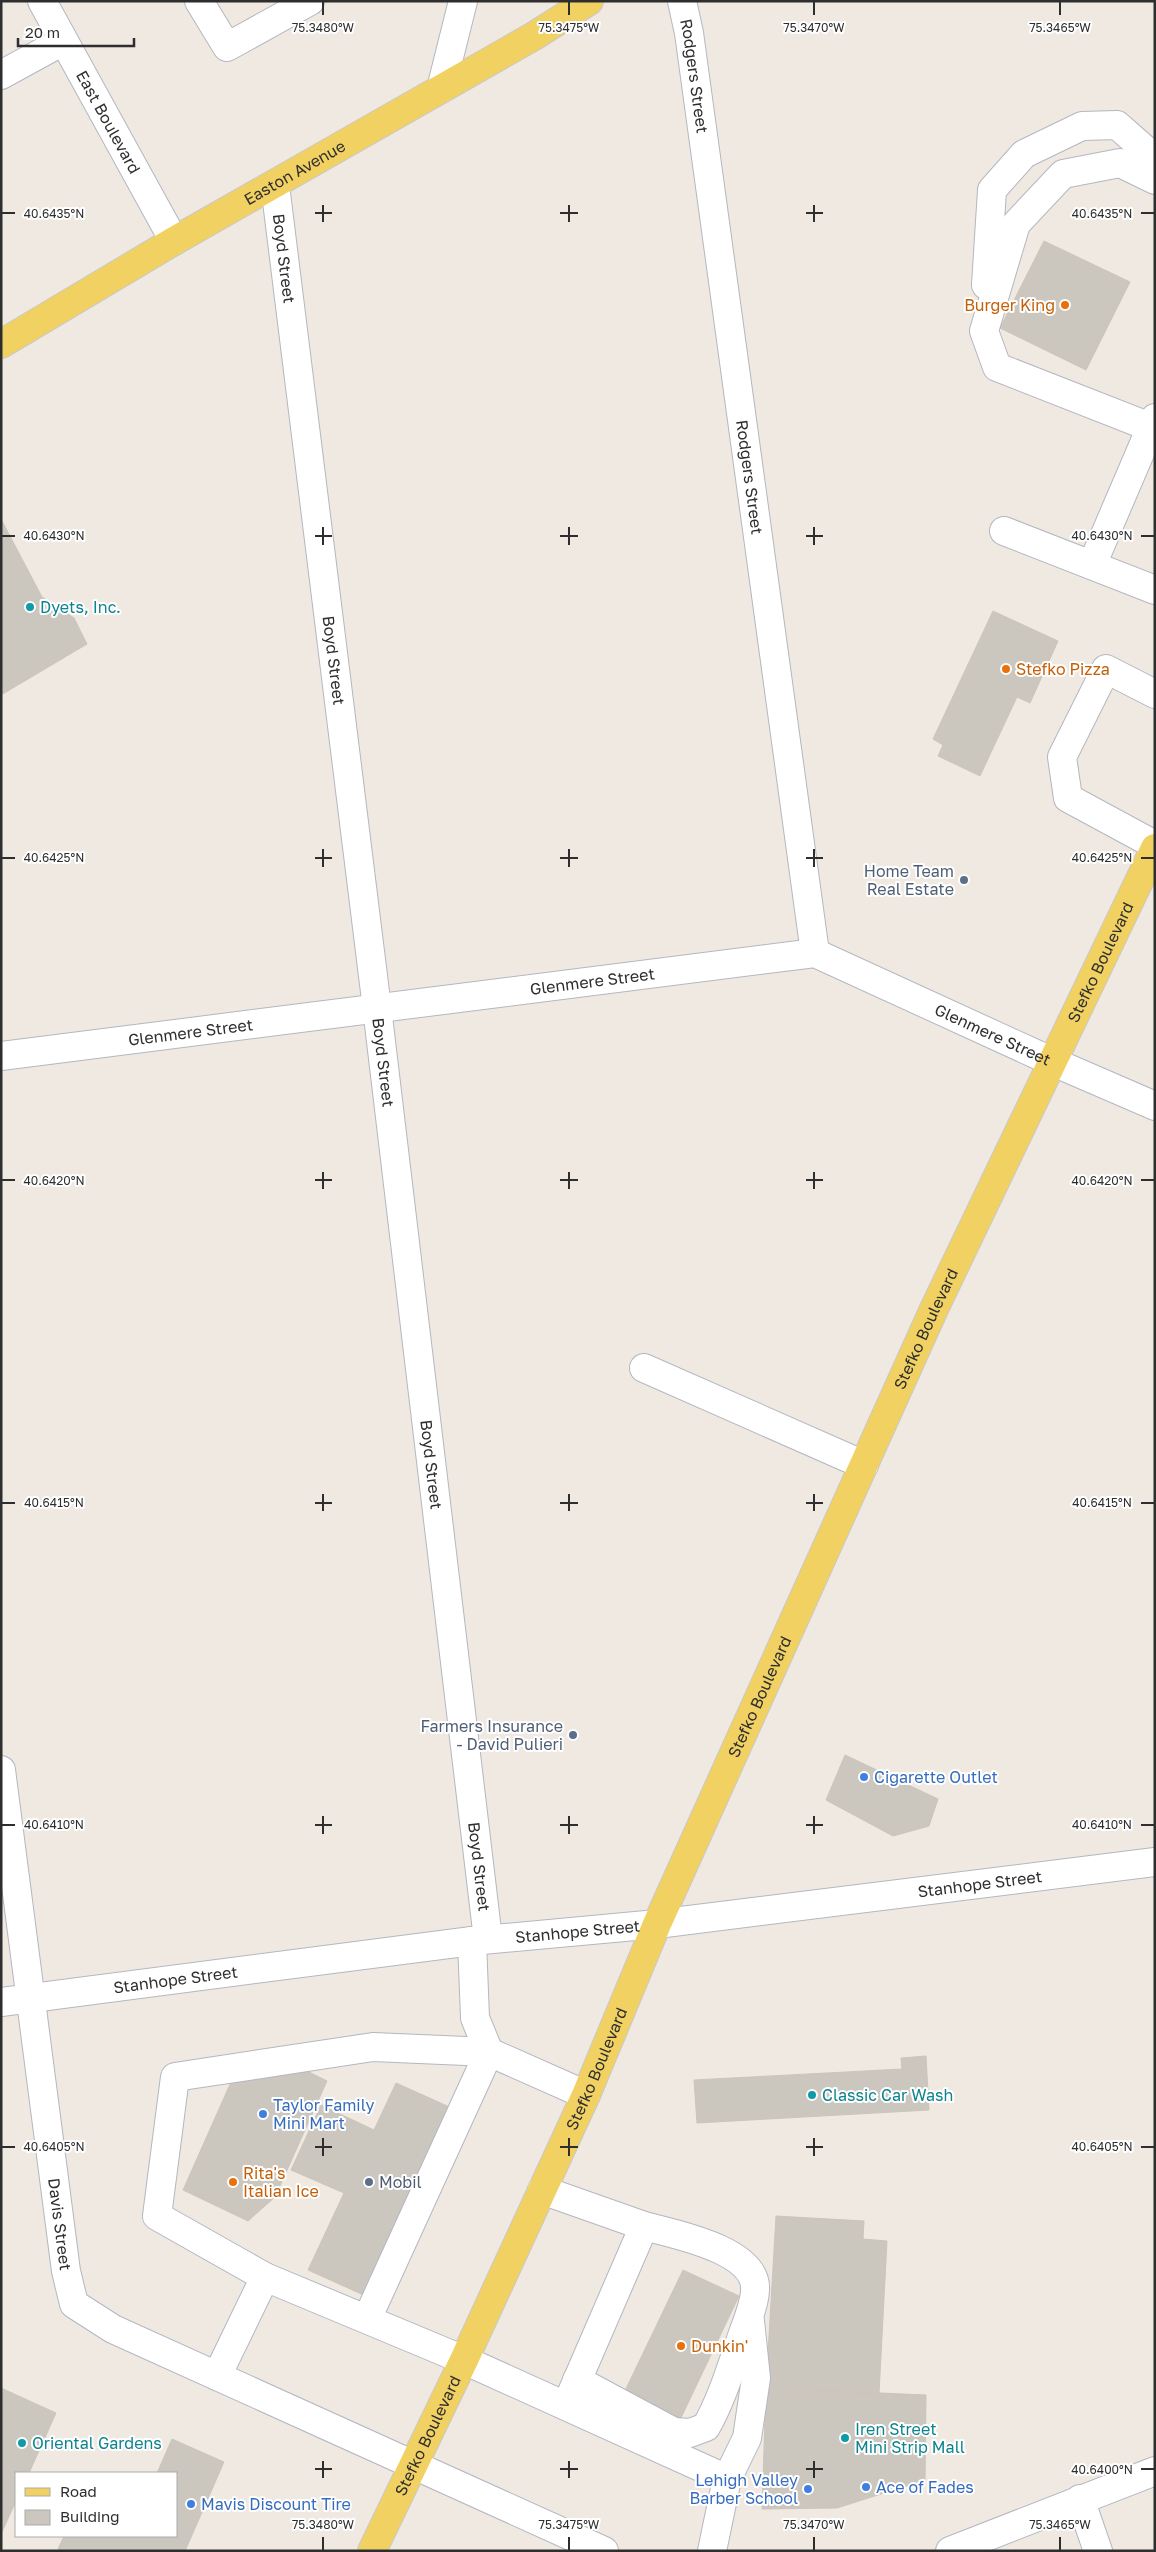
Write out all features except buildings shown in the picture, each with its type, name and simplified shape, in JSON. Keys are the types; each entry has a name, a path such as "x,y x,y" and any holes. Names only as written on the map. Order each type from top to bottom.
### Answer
{"main road":[{"name":"Easton Avenue","path":"1,344 174,241 441,89 589,1"},
{"name":"Stefko Boulevard","path":"372,2551 464,2360 586,2095 657,1924 934,1309 1155,847"}],"street":[{"name":"East Boulevard","path":"42,1 174,241"},
{"path":"199,1 227,47 310,1"},
{"path":"441,89 463,1"},
{"name":"Rodgers Street","path":"682,1 689,33 815,953"},
{"path":"1,74 63,41"},
{"path":"1092,565 1153,425 997,367 984,331 992,190 1024,154 1082,126 1117,125 1150,154 1155,162"},
{"path":"984,331 1016,224 1063,174 1120,163 1155,180"},
{"name":"Boyd Street","path":"275,185 377,1008 480,1940 475,2018 489,2052"},
{"path":"1004,531 1155,590"},
{"path":"1155,694 1106,669 1062,758 1068,798 1155,847"},
{"name":"Glenmere Street","path":"1,1056 815,953 1051,1061 1155,1106"},
{"path":"644,1368 864,1465"},
{"name":"Davis Street","path":"1,1770 29,1998 66,2272 74,2304 113,2330 604,2551"},
{"name":"Stanhope Street","path":"1,2002 480,1940 657,1924 1155,1862"},
{"path":"586,2095 489,2052 374,2046 175,2078 157,2216 266,2277 464,2360 727,2479"},
{"path":"367,2319 489,2052"},
{"path":"542,2190 644,2226 703,2242 728,2252 748,2268 756,2290 750,2315 717,2409 706,2428 690,2433 674,2432 577,2380"},
{"path":"566,2406 644,2226"},
{"path":"217,2376 266,2277"},
{"path":"712,2551 727,2479 747,2438 756,2378 750,2315"},
{"path":"950,2551 1155,2471"},
{"path":"1080,2499 1098,2551"}],"place":[{"name":"Burger King","path":"1065,305"},
{"name":"Dyets, Inc.","path":"30,607"},
{"name":"Stefko Pizza","path":"1006,669"},
{"name":"Home Team Real Estate","path":"964,880"},
{"name":"Farmers Insurance - David Pulieri","path":"573,1735"},
{"name":"Cigarette Outlet","path":"864,1777"},
{"name":"Classic Car Wash","path":"812,2095"},
{"name":"Taylor Family Mini Mart","path":"263,2114"},
{"name":"Rita's Italian Ice","path":"233,2182"},
{"name":"Mobil","path":"369,2182"},
{"name":"Dunkin'","path":"681,2346"},
{"name":"Iren Street Mini Strip Mall","path":"845,2438"},
{"name":"Oriental Gardens","path":"22,2443"},
{"name":"Ace of Fades","path":"866,2487"},
{"name":"Lehigh Valley Barber School","path":"808,2489"},
{"name":"Mavis Discount Tire","path":"191,2504"}]}
